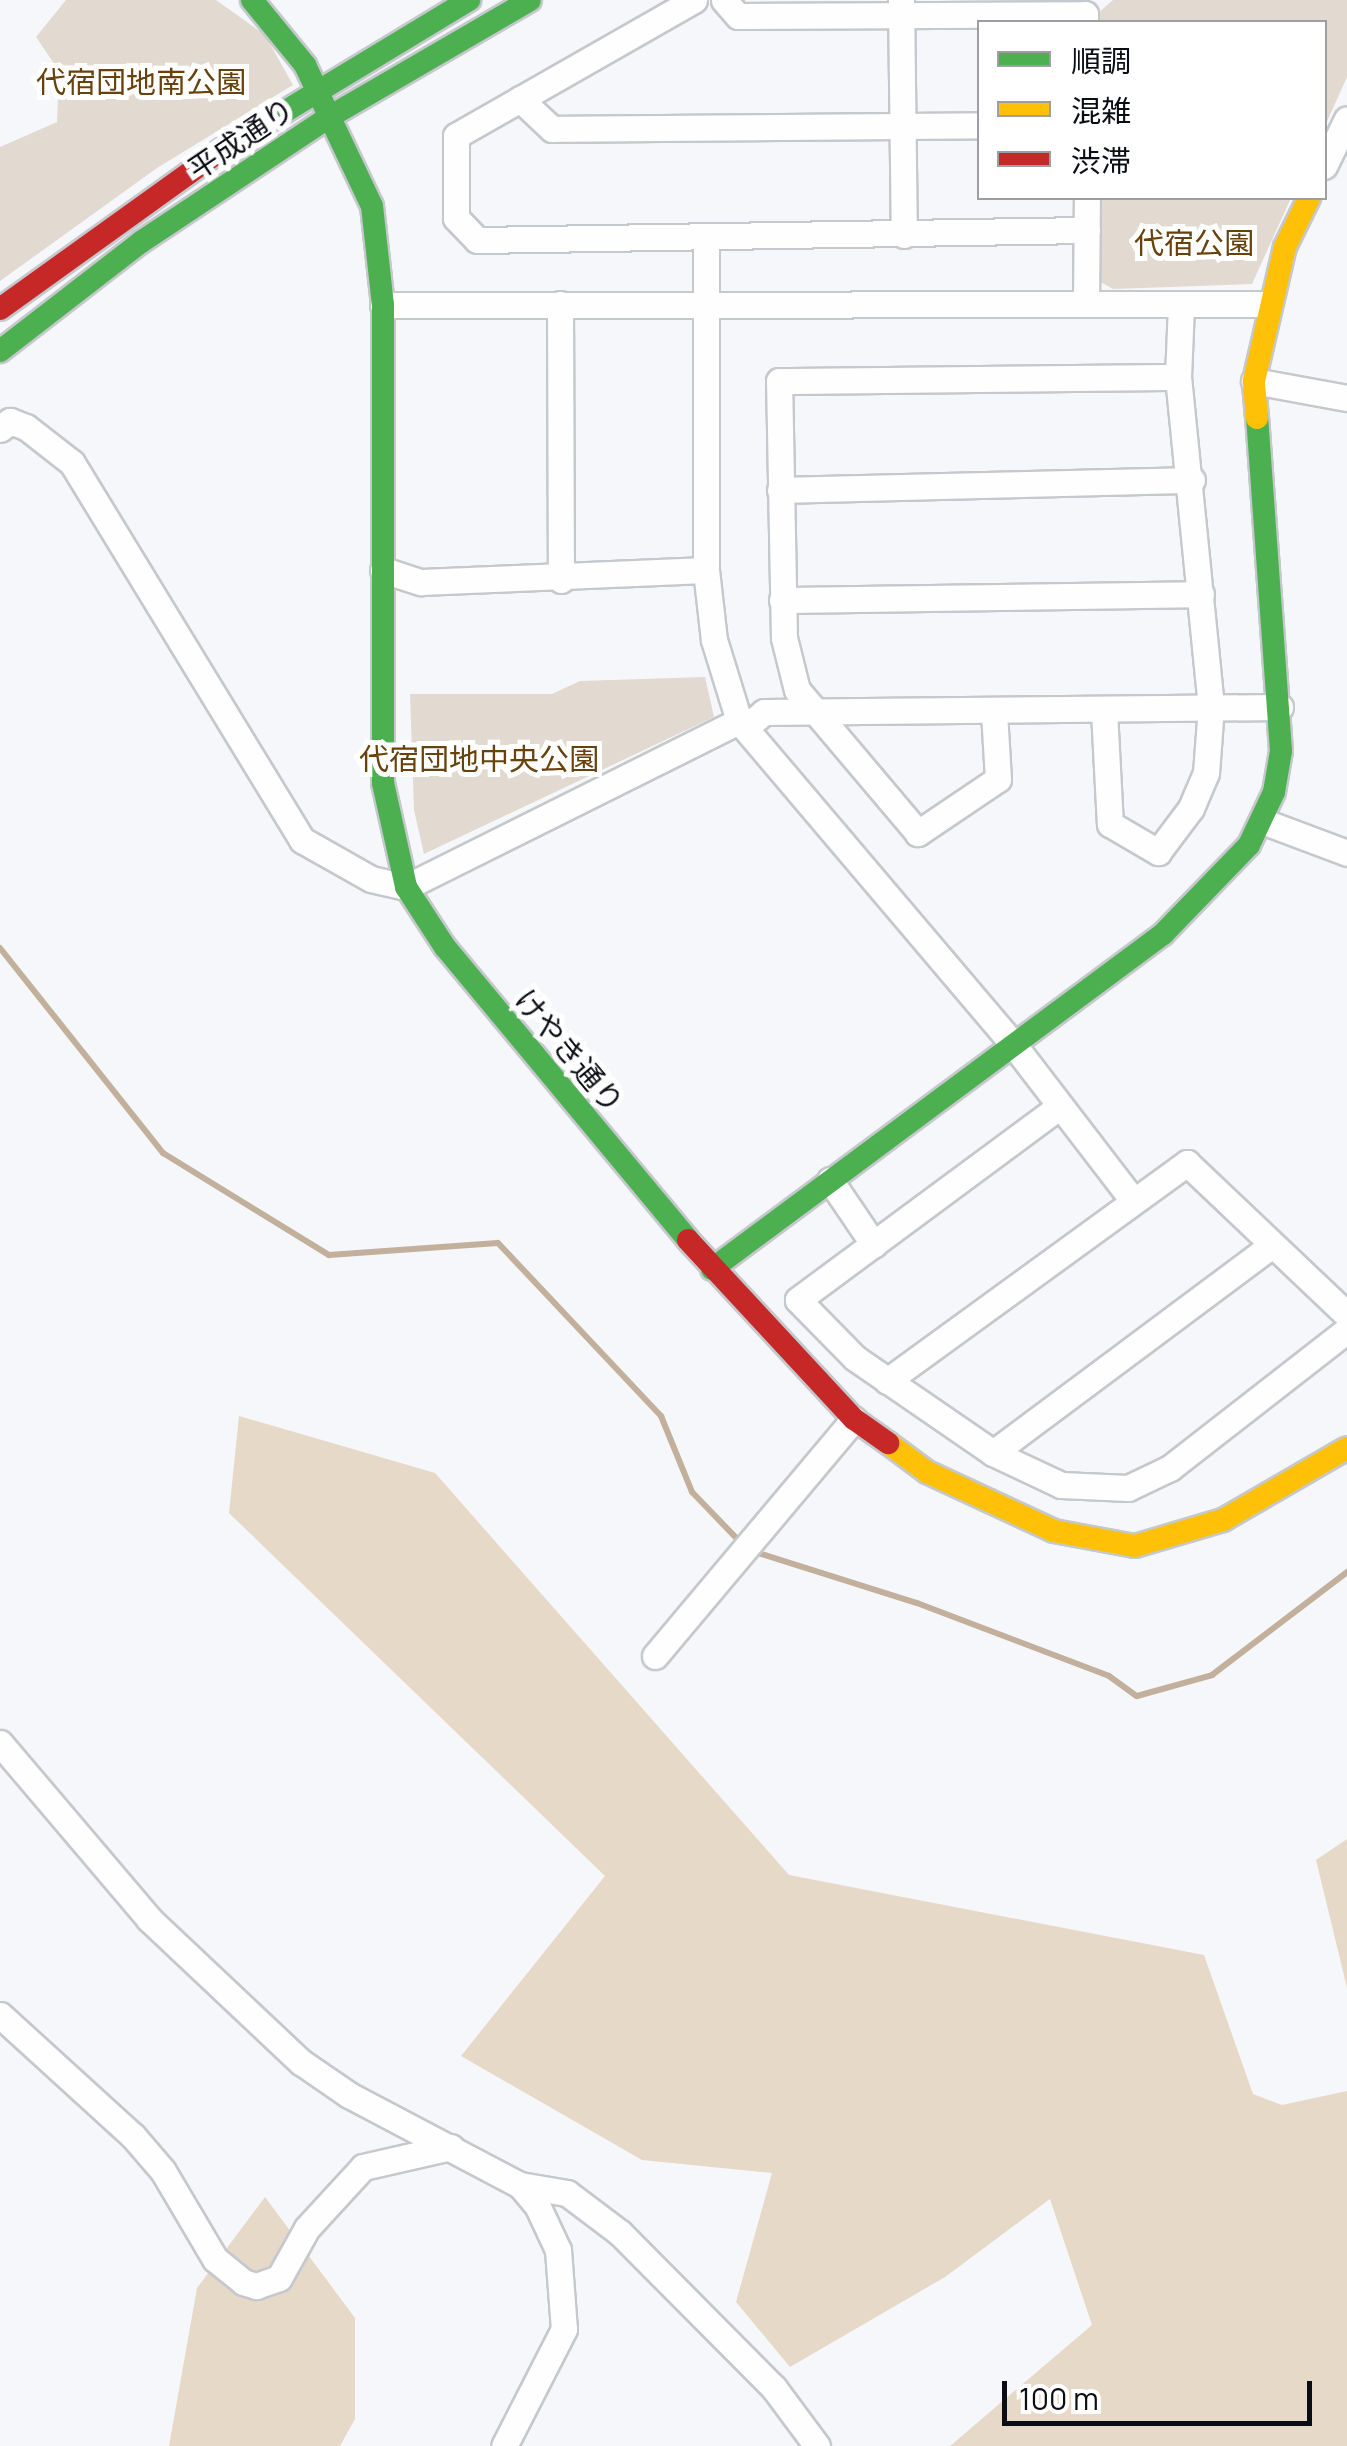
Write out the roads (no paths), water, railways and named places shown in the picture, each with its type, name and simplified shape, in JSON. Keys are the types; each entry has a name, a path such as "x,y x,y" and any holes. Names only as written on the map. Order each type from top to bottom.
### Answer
{"street":[{"name":"けやき通り","path":"252,0 286,36 317,88 372,206 383,305 383,783 406,887 496,1011 712,1270 854,1420 891,1450 979,1499 1112,1546 1166,1541 1223,1520 1347,1448"},
{"name":"平成通り","path":"0,309 126,213 317,88 468,0"},
{"name":"平成通り","path":"0,351 141,242 331,116 530,0"},
{"path":"694,0 456,136 456,218 477,240 1087,230"},
{"path":"724,0 738,16 901,6 997,6 1085,14 1085,20"},
{"path":"901,6 904,235"},
{"path":"520,99 552,129 977,125"},
{"path":"1335,156 1347,119"},
{"path":"1086,304 1087,200"},
{"path":"712,1270 1196,905 1262,821 1274,792 1280,706 1254,381 1268,304 1308,200"},
{"path":"706,237 706,570 714,640 742,724 1013,1044 1131,1198"},
{"path":"560,304 561,580"},
{"path":"383,305 1268,304"},
{"path":"1104,711 1110,824 1158,852 1191,808 1206,774 1211,707 1192,480 1178,377 1182,305"},
{"path":"994,712 998,779 918,833 811,712 788,664 782,600 778,381 1178,377"},
{"path":"1254,381 1347,398"},
{"path":"0,429 10,421 26,427 72,463 302,840 371,880 406,887 764,712 1280,706"},
{"path":"780,490 1192,480"},
{"path":"383,570 421,582 561,580 706,570"},
{"path":"782,600 1201,594"},
{"path":"1262,821 1347,853"},
{"path":"1060,1106 798,1300 855,1358 887,1381 993,1452 1061,1485 1128,1488 1170,1468 1347,1330"},
{"path":"887,1381 1131,1198 1187,1164 1347,1315"},
{"path":"830,1180 874,1246"},
{"path":"993,1452 1272,1245"},
{"path":"655,1656 854,1420"},
{"path":"0,1743 149,1919 301,2062 520,2185 567,2193 620,2233 774,2388 818,2446"},
{"path":"0,2015 133,2136 163,2170 214,2259 243,2282 256,2286 278,2278 307,2228 364,2166 451,2148"},
{"path":"504,2446 564,2328 558,2250 520,2185"}],"waterway":[{"path":"0,948 163,1153 329,1255 498,1243 661,1416 692,1492 742,1544"},
{"path":"752,1551 917,1603 1109,1676 1137,1696 1212,1675 1347,1572"}],"park label":[{"name":"代宿団地南公園","path":"141,82"},
{"name":"代宿公園","path":"1194,243"},
{"name":"代宿団地中央公園","path":"479,759"}]}
